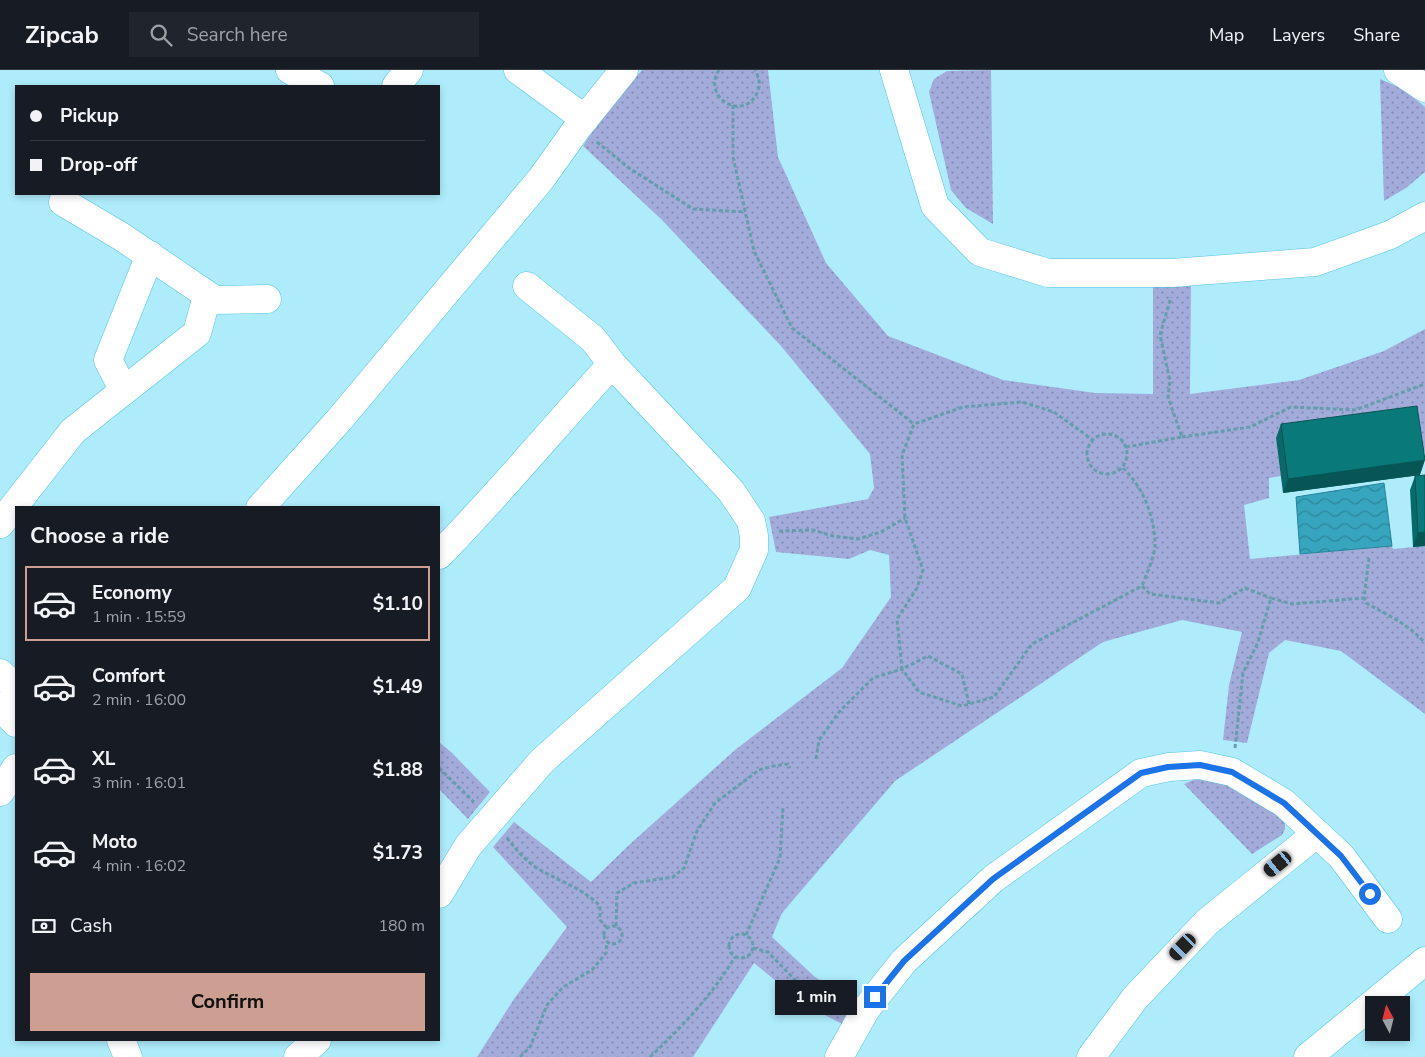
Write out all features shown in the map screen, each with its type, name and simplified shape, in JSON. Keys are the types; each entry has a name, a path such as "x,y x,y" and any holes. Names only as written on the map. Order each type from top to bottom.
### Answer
{"street":[{"path":"290,70 318,85"},
{"path":"397,85 409,70"},
{"path":"518,70 582,123"},
{"path":"262,506 339,420 460,277 541,179 624,70"},
{"path":"894,70 935,206 980,252 1048,273 1172,273 1315,262 1390,235 1425,216"},
{"path":"1398,70 1425,88"},
{"path":"63,202 150,255 214,300 267,299"},
{"path":"124,391 108,360 150,255"},
{"path":"440,892 468,846 542,761 737,588 754,550 754,531 751,521 732,491 612,364 593,339 527,286"},
{"path":"0,524 73,431 196,333 207,296"},
{"path":"440,554 612,364"},
{"path":"0,673 15,687"},
{"path":"0,707 15,722"},
{"path":"840,1057 866,1009 904,961 993,879 1141,773 1168,767 1200,765 1232,772 1284,803 1341,856 1388,919"},
{"path":"0,792 15,770"},
{"path":"1090,1057 1135,998 1207,922 1316,834"},
{"path":"1308,1057 1425,961"},
{"path":"121,1041 128,1057"},
{"path":"298,1057 316,1041"}],"path":[{"path":"719,70 714,80 717,94 722,101 733,105 743,105 755,97 760,83 755,70"},
{"path":"733,105 733,157 754,251 792,328 914,424"},
{"path":"582,123 629,168 693,209 745,212"},
{"path":"1172,273 1174,289 1160,335 1170,381 1168,397 1182,437"},
{"path":"1126,446 1250,427 1291,406 1355,410 1425,384"},
{"path":"914,424 964,407 1022,402 1054,412 1092,440"},
{"path":"914,424 902,456 905,518 923,570 917,588 897,619 902,669 919,692 962,706 994,697 1032,644 1142,586 1155,547 1149,510 1134,480 1123,468"},
{"path":"1102,434 1121,438 1126,446 1128,456 1123,468 1117,472 1104,474 1092,468 1087,456 1092,440 1102,434"},
{"path":"754,531 813,530 834,536 858,539 881,532 905,518"},
{"path":"1369,558 1364,598 1366,603 1415,631 1425,643"},
{"path":"1142,586 1150,594 1219,603 1245,588 1292,604 1364,598"},
{"path":"1232,772 1243,673 1258,642 1271,598"},
{"path":"816,759 819,740 840,711 873,678 902,669 928,656 962,674 969,704"},
{"path":"606,941 615,944 622,939 622,933 616,926 617,893 634,883 674,877 684,868 697,831 715,803 759,770 788,764 790,768"},
{"path":"440,769 492,820 520,855 542,871 590,896 600,906 600,920 607,928"},
{"path":"746,935 780,858 782,807"},
{"path":"520,1057 530,1047 547,1005 563,987 592,970 606,953 604,933 607,928 616,926"},
{"path":"738,935 746,935 752,941 752,952 746,958 735,957 729,947 731,940 738,935"},
{"path":"753,948 768,952 799,984 859,1020"},
{"path":"650,1057 698,1010 735,957"}],"shaded area":[{"path":"642,70 768,70 778,157 826,263 888,336 1003,380 1095,393 1153,394 1153,287 1191,286 1190,394 1299,380 1384,351 1425,329 1425,452 1276,438 1281,476 1269,478 1269,498 1244,505 1250,559 1392,546 1393,549 1425,546 1425,714 1341,651 1285,640 1269,653 1247,743 1223,740 1229,685 1242,632 1182,620 1103,642 895,781 782,913 772,937 815,977 856,1002 844,1025 804,1004 754,963 693,1057 477,1057 514,999 567,927 493,847 514,822 591,882 629,845 735,750 842,668 891,597 889,555 870,550 849,559 776,552 769,517 868,499 874,488 870,454 781,346 662,220 583,146 604,115"},
{"path":"991,70 993,224 966,208 951,190 929,92 934,79 947,71"},
{"path":"1380,79 1403,89 1425,107 1425,172 1406,188 1384,201"},
{"path":"440,743 490,792 468,819 440,790"},
{"path":"1198,778 1218,778 1285,815 1285,829 1282,835 1252,854 1184,784"}],"water":[{"path":"1384,483 1392,546 1300,554 1296,497"}],"building":[{"path":"1417,406 1425,460 1288,479 1281,424"},
{"path":"1425,475 1425,532 1418,533 1415,476"}],"route":[{"path":"875,997 904,961 993,879 1141,773 1168,767 1200,765 1232,772 1284,803 1341,856 1370,894"}]}
